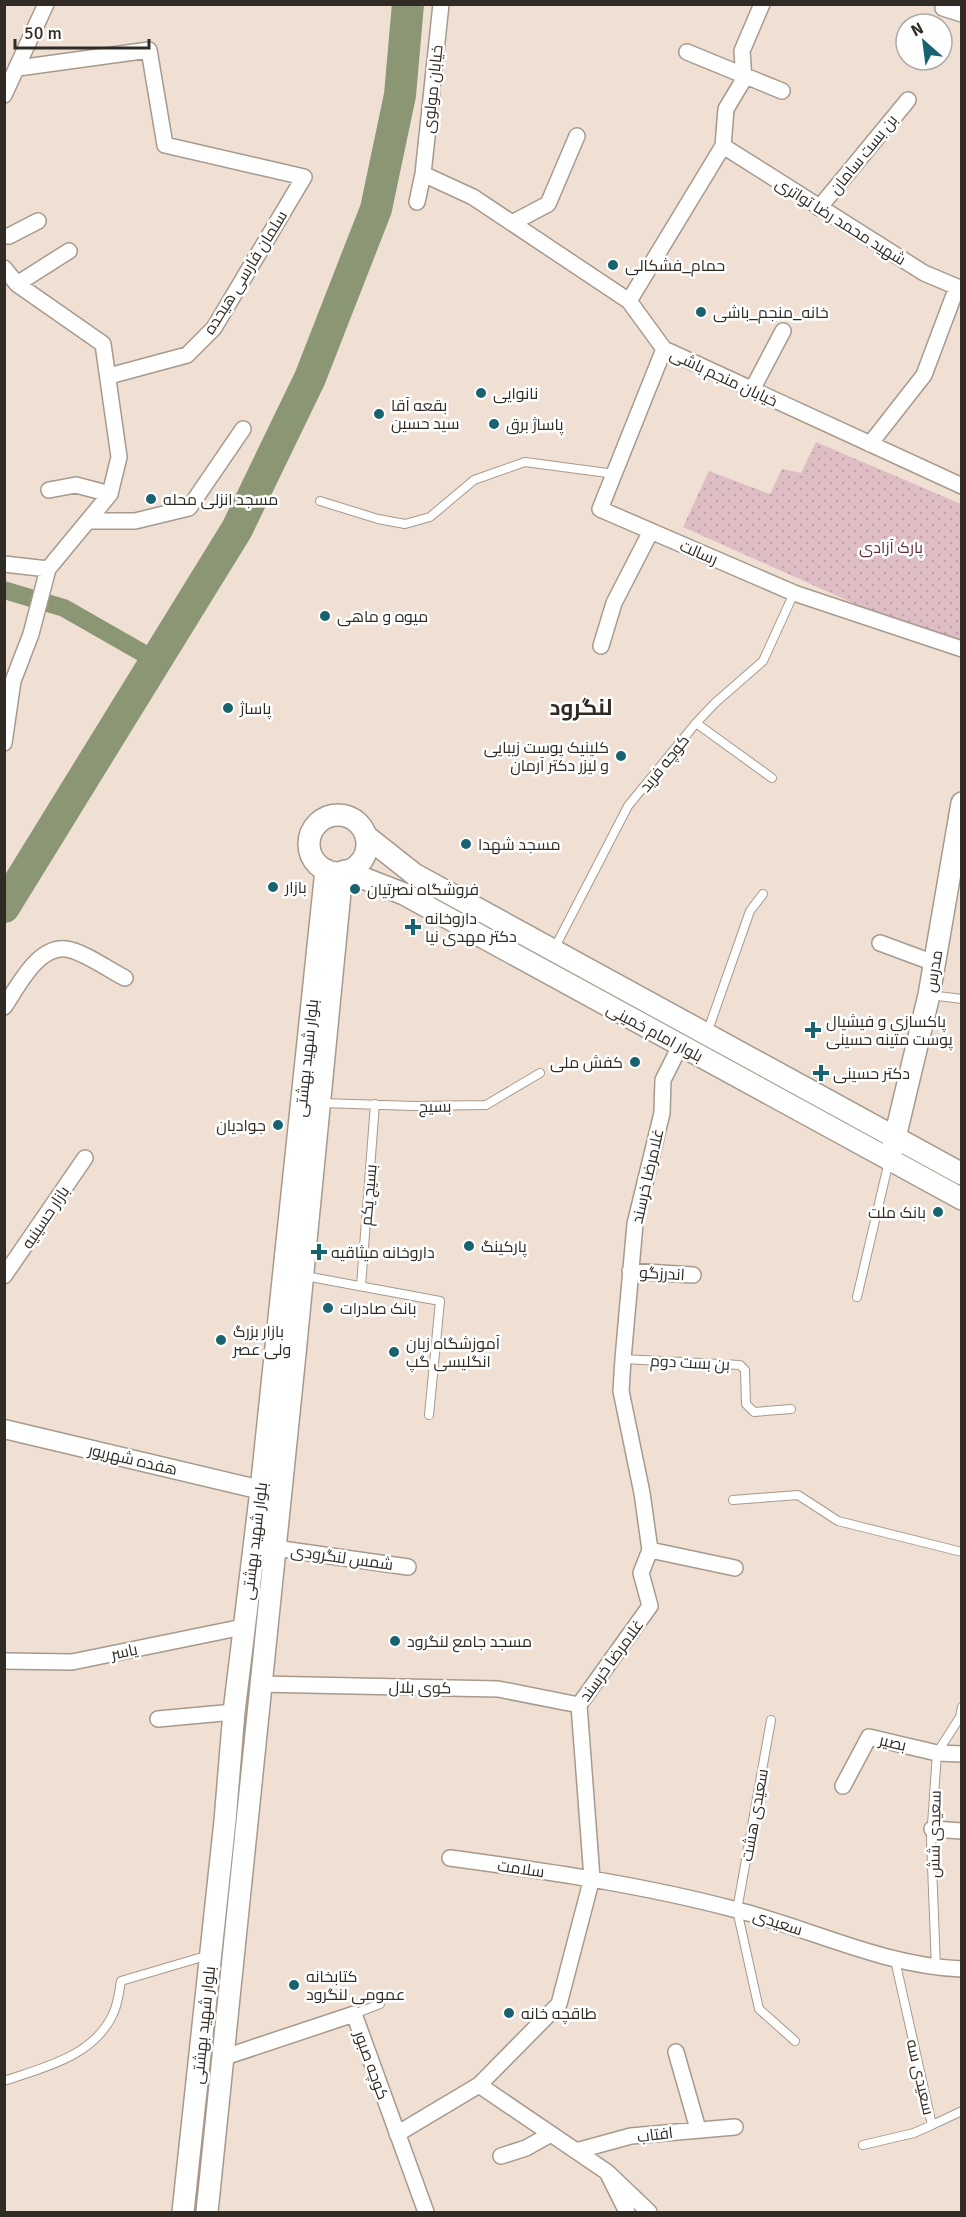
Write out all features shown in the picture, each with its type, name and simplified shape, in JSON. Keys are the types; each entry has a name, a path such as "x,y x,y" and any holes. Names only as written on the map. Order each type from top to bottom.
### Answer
{"main road":[{"name":"مدرس","path":"889,1159 896,1138 929,995 960,827 962,803"},
{"path":"330,816 348,816 362,828 366,836 363,858 356,866 338,871 319,866 310,851 311,833 322,820 330,816"},
{"name":"بلوار امام خمینی","path":"366,836 414,874 962,1174"},
{"name":"بلوار امام خمینی","path":"338,871 404,894 962,1199"},
{"name":"بلوار شهید بهشتی","path":"207,2212 259,1684 321,1103 338,871"},
{"name":"بلوار شهید بهشتی","path":"183,2212 225,1821 243,1627 338,871"},
{"path":"188,2175 210,2177"}],"street":[{"path":"4,95 46,4"},
{"name":"خیابان مولوی","path":"417,202 423,174 441,4"},
{"path":"629,301 723,146 726,110 744,80 742,51 762,4"},
{"path":"943,8 962,14"},
{"name":"سلمان فارسی هیحده","path":"18,68 148,50 165,145 304,177 214,328 187,355 109,376"},
{"path":"687,52 782,91"},
{"name":"بن بست سامان","path":"819,208 908,100"},
{"path":"512,223 548,204 577,136"},
{"name":"شهید محمد رضا تواتری","path":"723,146 924,273 959,288"},
{"name":"خیابان منجم باشی","path":"423,174 473,197 629,301 664,350 962,486"},
{"path":"4,236 9,237 38,220"},
{"path":"9,276 69,252"},
{"path":"5,741 13,681 31,634 48,569 110,494 119,457 103,344 9,276"},
{"path":"870,444 924,375 959,288"},
{"path":"752,390 783,331"},
{"name":"رسالت","path":"664,350 600,509 794,593 962,649"},
{"path":"89,520 135,521 189,508 243,429"},
{"path":"49,490 76,485 110,494"},
{"path":"601,646 614,603 651,531"},
{"path":"4,564 48,569"},
{"path":"880,943 934,963"},
{"path":"4,1007 34,964 48,953 56,951 65,949 79,954 125,978"},
{"name":"غلامرضا خرسند","path":"397,2133 479,2085 559,2004 592,1878 579,1705 650,1606 641,1573 650,1550 642,1493 621,1391 635,1224 662,1113 663,1080 680,1046"},
{"name":"بازار حسینیه","path":"4,1276 86,1158"},
{"name":"اندرزگو","path":"630,1272 693,1275"},
{"name":"هفده شهریور","path":"4,1429 261,1490"},
{"path":"261,1490 283,1474"},
{"name":"شمس لنگرودی","path":"275,1548 408,1567"},
{"path":"650,1550 735,1568"},
{"name":"یاسر","path":"4,1661 72,1662 243,1627"},
{"name":"کوی بلال","path":"259,1684 498,1689 579,1705"},
{"path":"158,1719 234,1713"},
{"name":"بصیر","path":"843,1786 869,1737 937,1753"},
{"path":"937,1753 962,1754"},
{"path":"932,1829 962,1831"},
{"name":"سلامت","path":"450,1858 592,1878"},
{"name":"سعیدی","path":"592,1878 737,1910 895,1960 936,1968 962,1969"},
{"name":"کوچه صبور","path":"222,2058 354,2014 426,2212"},
{"path":"676,2052 698,2129"},
{"path":"479,2085 607,2172 649,2212"},
{"name":"افتاب","path":"576,2151 632,2136 735,2127"},
{"path":"501,2156 526,2148 551,2134"},
{"path":"607,2172 627,2212"}],"lane":[{"path":"321,501 378,519 405,524 430,517 474,480 525,462 615,474"},
{"name":"کوچه فرید","path":"554,950 628,806 696,723 763,661 794,593"},
{"path":"696,723 772,778"},
{"path":"706,1034 750,911 763,894"},
{"path":"929,995 962,999"},
{"name":"بسیج","path":"321,1103 414,1106 486,1105 540,1072"},
{"name":"بسیج یکم","path":"361,1287 375,1104"},
{"path":"858,1297 889,1159"},
{"path":"303,1276 440,1301 429,1415"},
{"name":"بن بست دوم","path":"623,1359 740,1365 745,1370 746,1404 749,1408 754,1412 791,1409"},
{"path":"733,1500 798,1495 838,1521 962,1552"},
{"name":"سعیدی شش","path":"936,1968 932,1829 937,1753 960,1717 962,1707"},
{"name":"سعیدی هشت","path":"737,1910 771,1720"},
{"path":"737,1910 759,2009 795,2041"},
{"path":"4,2081 54,2065 82,2050 99,2037 114,2012 121,1981 210,1954"},
{"name":"سعیدی سه","path":"863,2145 914,2133 932,2125 895,1960"},
{"path":"354,2014 380,2004"},
{"path":"932,2125 962,2111"}],"green space":[{"name":"پارک آزادی","path":"816,442 961,504 962,632 958,650 683,527 709,471 770,494 782,469 801,473"}],"waterway":[{"path":"4,907 237,529 310,378 376,209 400,95 408,4"},
{"path":"4,590 64,608 155,660"}],"place":[{"name":"حمام_فشکالی","path":"613,265"},
{"name":"خانه_منجم_باشی","path":"701,312"},
{"name":"نانوایی","path":"481,393"},
{"name":"بقعه آقا سید حسین","path":"379,414"},
{"name":"پاساژ برق","path":"494,424"},
{"name":"مسجد انزلی محله","path":"151,499"},
{"name":"میوه و ماهی","path":"325,616"},
{"name":"پاساژ","path":"228,708"},
{"name":"کلینیک پوست زیبایی و لیزر دکتر آرمان","path":"621,756"},
{"name":"مسجد شهدا","path":"466,844"},
{"name":"بازار","path":"273,887"},
{"name":"فروشگاه نصرتیان","path":"355,889"},
{"name":"داروخانه دکتر مهدی نیا","path":"413,927"},
{"name":"پاکسازی و فیشیال پوست متینه حسینی","path":"813,1030"},
{"name":"کفش ملی","path":"635,1062"},
{"name":"دکتر حسینی","path":"821,1073"},
{"name":"جوادیان","path":"278,1125"},
{"name":"بانک ملت","path":"938,1212"},
{"name":"پارکینگ","path":"469,1246"},
{"name":"داروخانه میثاقیه","path":"319,1252"},
{"name":"بانک صادرات","path":"328,1308"},
{"name":"بازار بزرگ ولی عصر","path":"221,1340"},
{"name":"آموزشگاه زبان انگلیسی گپ","path":"394,1352"},
{"name":"مسجد جامع لنگرود","path":"395,1641"},
{"name":"کتابخانه عمومی لنگرود","path":"294,1985"},
{"name":"طاقچه خانه","path":"509,2013"}],"district":[{"name":"لنگرود","path":"581,707"}]}
